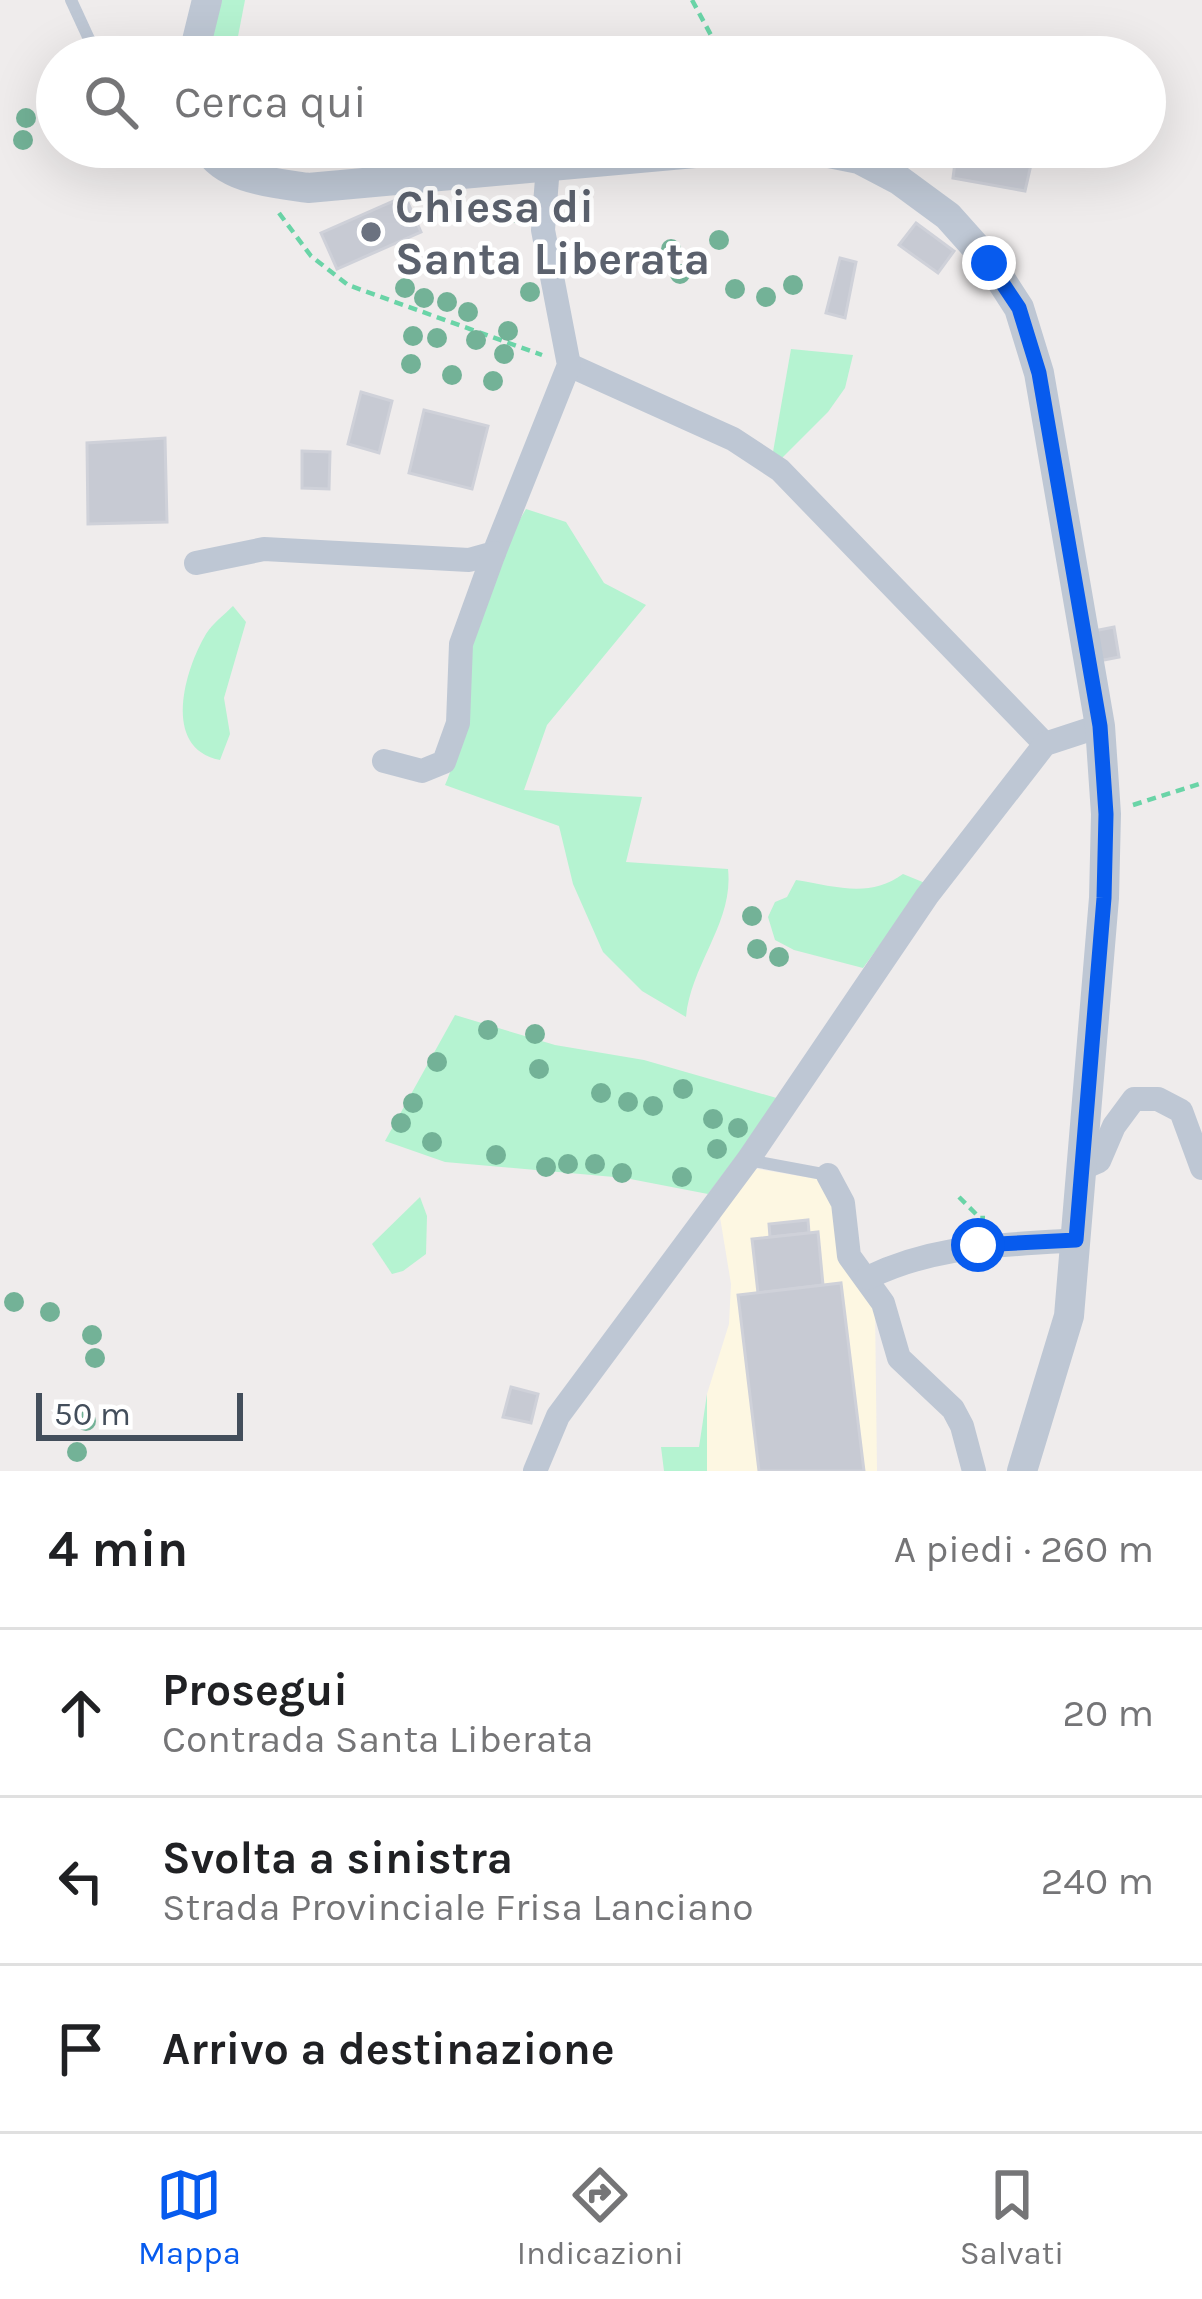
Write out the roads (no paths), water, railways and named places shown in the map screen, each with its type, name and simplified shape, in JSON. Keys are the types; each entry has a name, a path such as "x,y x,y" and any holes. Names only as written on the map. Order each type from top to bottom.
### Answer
{"street":[{"path":"198,36 207,0"},
{"path":"231,168 254,180 308,188 526,168"},
{"path":"384,761 422,771 444,762 458,723 461,644 569,365 543,230 548,168"},
{"path":"876,168 948,216 989,263 1019,308 1039,373 1100,726 1106,814 1104,898 1069,1316 1022,1471"},
{"path":"569,365 733,439 780,470 1045,744"},
{"path":"196,563 264,549 469,560 494,553"},
{"path":"536,1471 558,1416 748,1160 927,896 1045,744 1100,726"},
{"path":"1083,1168 1099,1161 1114,1126 1134,1099 1158,1099 1181,1112 1202,1168"},
{"path":"828,1174 843,1203 850,1256 884,1303 899,1358 953,1409 974,1471"},
{"path":"867,1278 887,1268 978,1245 1076,1240"}],"lane":[{"path":"71,0 88,36"},
{"path":"748,1160 828,1174"}],"place":[{"name":"Chiesa di Santa Liberata","path":"371,232"}]}
